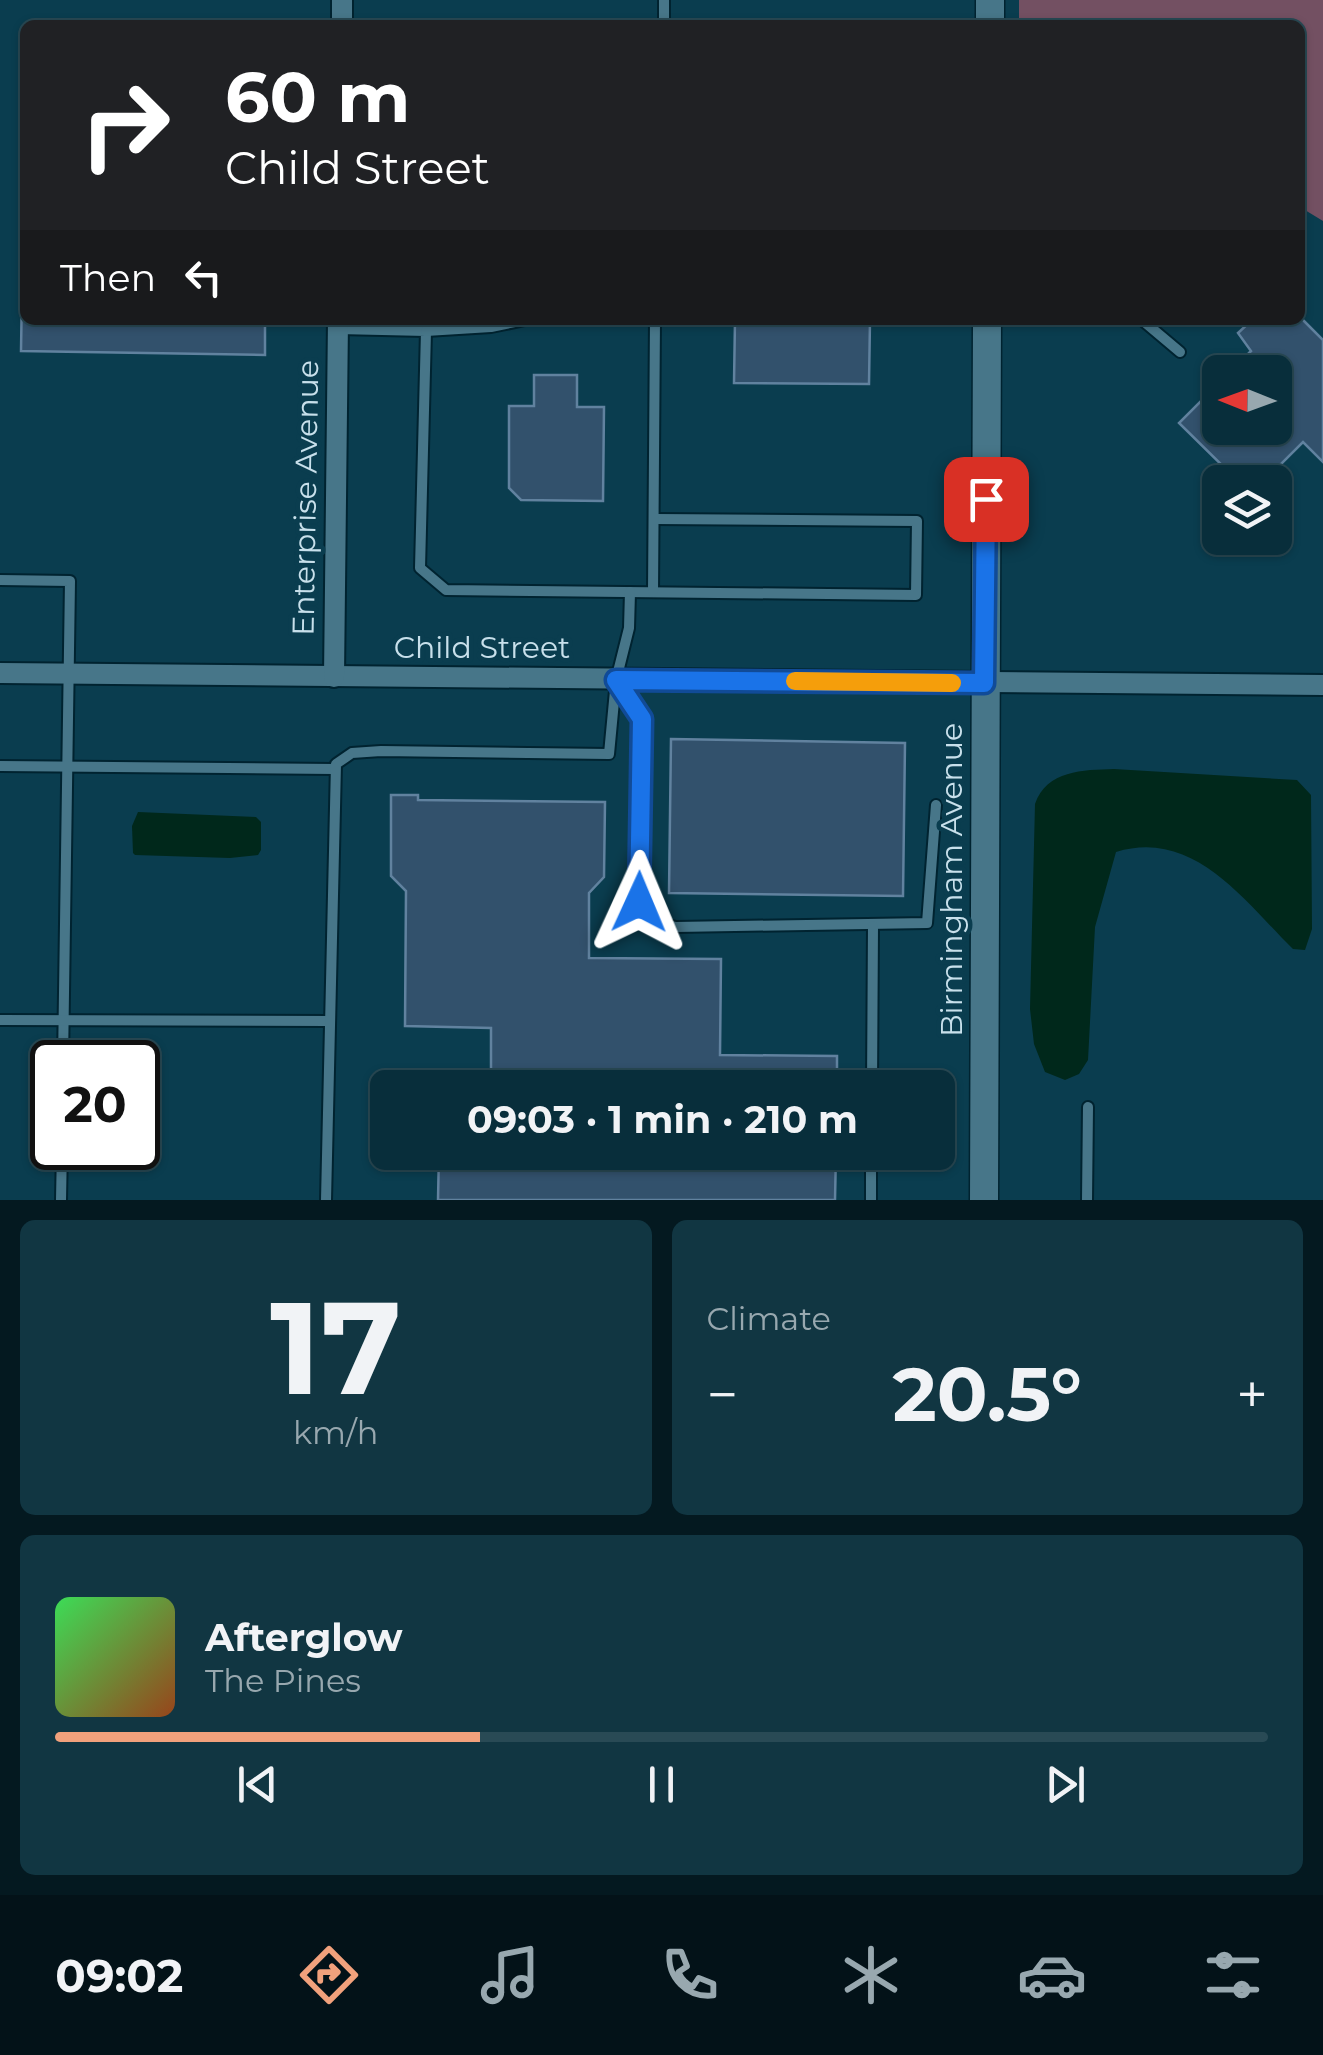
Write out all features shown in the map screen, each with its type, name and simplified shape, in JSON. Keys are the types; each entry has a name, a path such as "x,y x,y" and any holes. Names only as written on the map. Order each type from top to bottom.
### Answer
{"main road":[{"name":"Birmingham Avenue","path":"984,1200 987,325"}],"street":[{"name":"Enterprise Avenue","path":"334,677 338,325"},
{"name":"Child Street","path":"0,673 1323,686"}],"lane":[{"path":"351,325 426,331 501,325"},
{"path":"653,592 655,325"},
{"path":"1148,325 1180,352"},
{"path":"426,331 420,568 446,590 916,595 917,522 655,519"},
{"path":"0,580 70,581 63,1040"},
{"path":"326,1200 334,769 344,755 381,751 609,754 616,680 629,628 630,592"},
{"path":"616,680 642,719 639,902 648,920 676,927 926,923 936,805"},
{"path":"0,766 334,769"},
{"path":"872,926 872,1070"},
{"path":"0,1020 329,1022"},
{"path":"1086,1200 1088,1107"},
{"path":"61,1200 62,1170"},
{"path":"871,1170 871,1200"}],"shaded area":[{"path":"1019,0 1323,0 1323,221 1305,210 1305,20 1019,20"},
{"path":"1114,769 1297,780 1311,795 1312,929 1305,950 1293,949 1236,891 1193,859 1170,850 1144,847 1116,852 1095,927 1088,1060 1079,1074 1065,1080 1045,1072 1034,1044 1030,1009 1035,804 1057,778"},
{"path":"138,812 256,817 261,822 261,850 258,855 230,858 135,855 132,826"}],"building":[{"path":"1305,322 1323,340 1323,462 1303,442 1280,465 1222,465 1179,423 1202,400 1202,445 1292,445 1292,355 1247,355 1251,351 1238,333 1247,325"},
{"path":"21,325 265,325 265,355 21,351"},
{"path":"735,325 870,325 869,384 734,383"},
{"path":"534,375 577,375 577,407 604,407 603,501 521,500 509,488 509,406 534,406"},
{"path":"671,739 905,743 903,896 669,893"},
{"path":"391,795 418,795 418,800 605,802 604,877 589,893 589,958 721,959 720,1055 837,1056 837,1070 491,1070 491,1028 405,1026 406,891 391,876"},
{"path":"439,1170 836,1170 835,1200 438,1200"}],"slow traffic":[{"path":"795,681 952,683"}],"route":[{"path":"639,902 642,719 616,680 984,683 986,499"}]}
